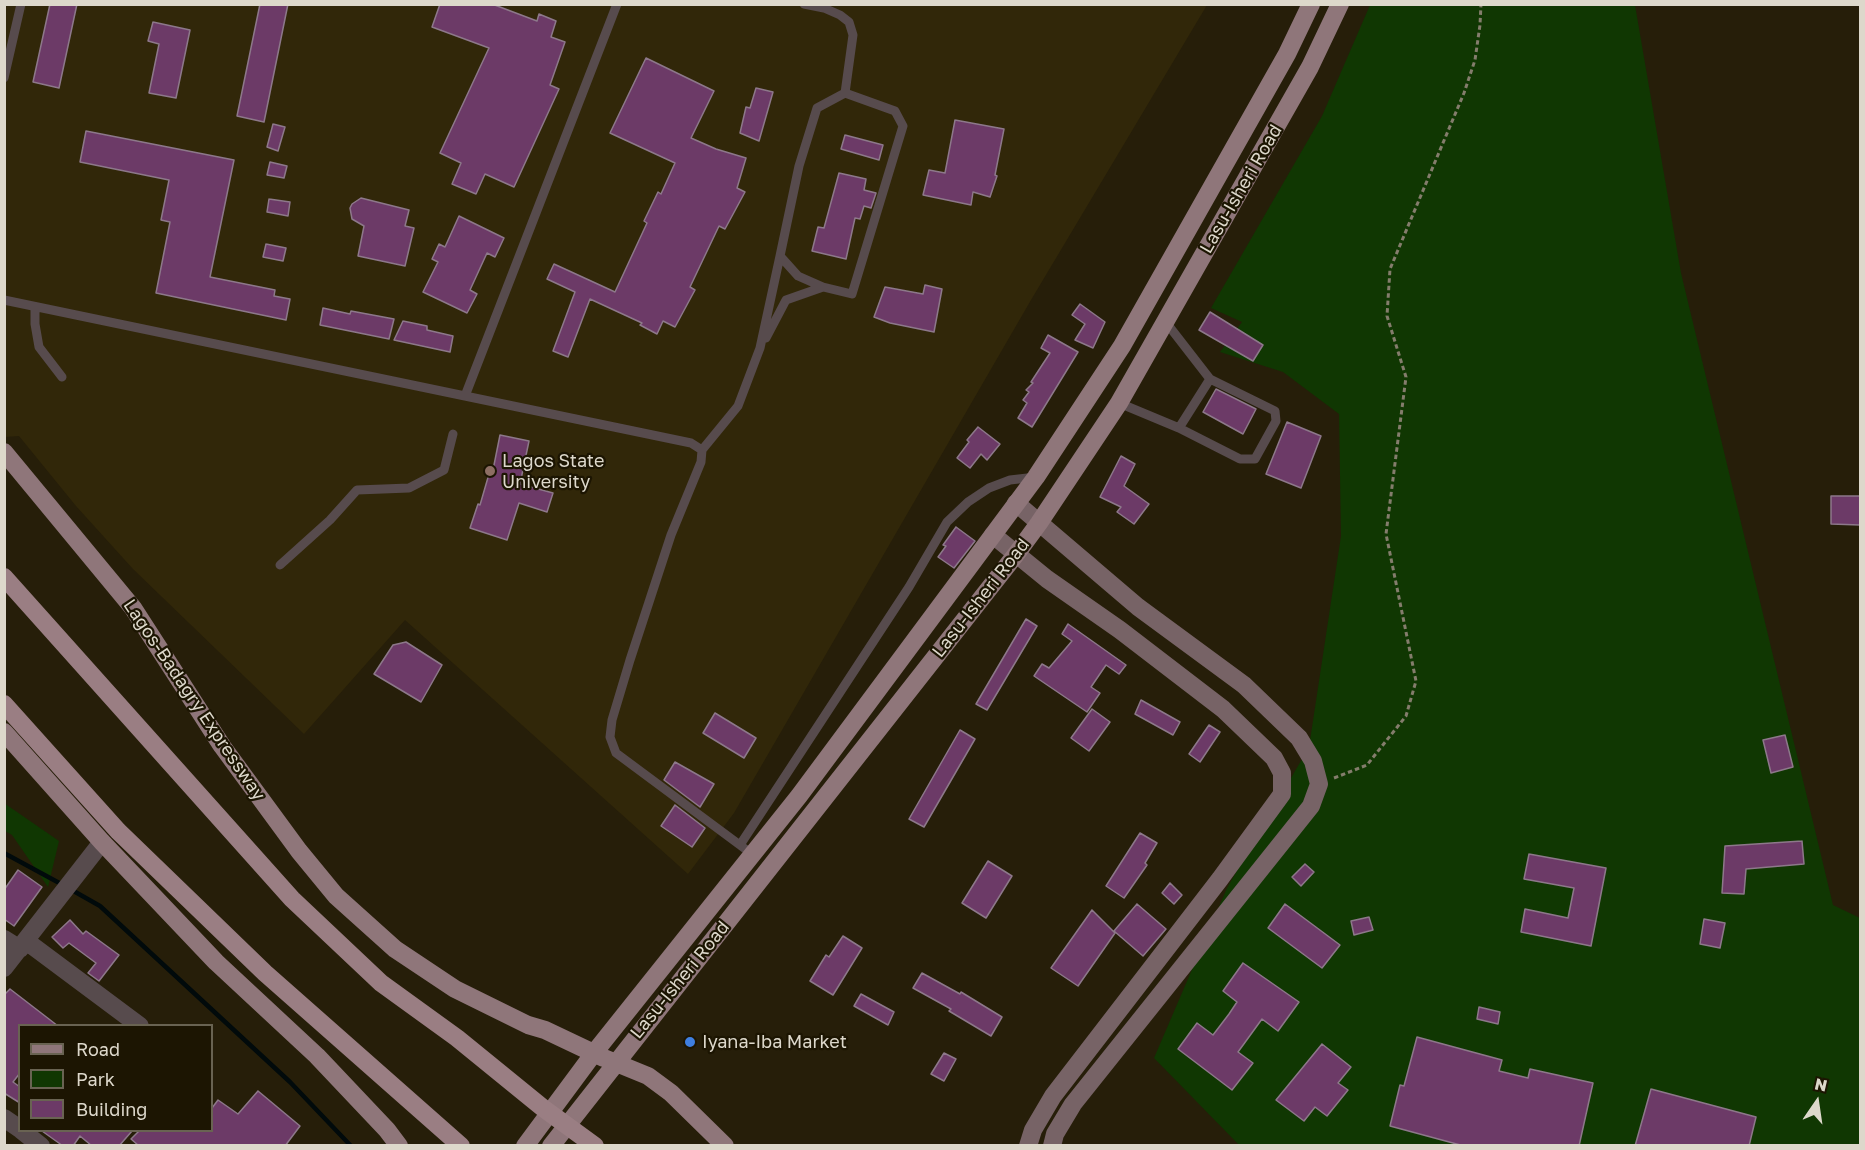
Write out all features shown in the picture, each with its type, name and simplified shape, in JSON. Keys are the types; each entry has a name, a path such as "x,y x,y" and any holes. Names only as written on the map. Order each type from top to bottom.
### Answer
{"highway":[{"path":"4,577 292,899 381,983 457,1038 543,1108 595,1146"},
{"path":"4,704 118,831 265,974 461,1146"}],"main road":[{"name":"Lasu-Isheri Road","path":"525,1146 746,849 799,796 1036,477 1122,346 1287,54 1311,4"},
{"name":"Lasu-Isheri Road","path":"551,1146 1039,523 1119,403 1310,67 1340,4"},
{"name":"Lagos-Badagry Expressway","path":"4,452 133,608 222,746 299,851 336,896 395,949 455,988 528,1025 545,1030 648,1076 725,1146"},
{"path":"1016,503 1138,607 1244,685 1299,738 1313,761 1318,784 1311,806 1073,1104 1054,1134 1052,1146"},
{"path":"993,535 1047,579 1120,630 1223,709 1274,758 1282,773 1282,794 1220,879 1053,1096 1033,1130 1029,1146"},
{"path":"4,732 102,842 216,962 317,1056 387,1130 399,1146"}],"street":[{"path":"4,968 102,842"},
{"path":"4,939 23,945 137,1024"},
{"path":"4,1118 18,1128"},
{"path":"23,1132 41,1146"}],"lane":[{"path":"4,78 21,4"},
{"path":"465,396 617,4"},
{"path":"804,4 824,8 849,22 853,35 845,93"},
{"path":"760,348 799,166 817,108 845,93 895,111 903,126 852,294 823,287 798,276 780,256"},
{"path":"823,287 786,300 760,348 738,406 702,450 701,462 671,534 612,720 610,737 616,753 746,849 947,522 968,502 989,488 1010,480 1036,477"},
{"path":"4,300 692,442 702,450"},
{"path":"35,308 39,347 62,377"},
{"path":"1119,403 1179,428 1240,459 1255,459 1276,421 1275,411 1210,379 1166,321"},
{"path":"1179,428 1210,379"},
{"path":"280,564 330,520 357,490 409,488 444,471 453,434"}],"path":[{"path":"1318,784 1367,765 1406,716 1416,681 1386,534 1406,377 1388,316 1390,269 1464,93 1475,60 1481,4"}],"shaded area":[{"name":"Lagos State University","path":"4,5 1207,5 1031,300 734,813 688,874 405,620 304,734 133,569 76,506 19,436 5,437"}],"green space":[{"path":"1370,5 1635,5 1681,273 1833,905 1860,918 1860,1145 1239,1145 1154,1058 1227,888 1309,747 1341,536 1339,414 1283,372 1220,352 1242,322 1211,308 1322,116"},
{"path":"4,803 59,841 48,887 12,835 5,831"}],"building":[{"path":"50,4 77,4 59,88 33,82"},
{"path":"260,4 288,4 264,122 237,116"},
{"path":"440,4 492,4 537,21 539,14 556,21 551,37 565,42 550,85 559,89 514,187 485,174 476,194 452,184 461,163 440,153 489,48 432,27"},
{"path":"153,22 190,30 176,98 149,93 159,44 148,41"},
{"path":"646,58 714,91 691,138 746,158 737,188 745,192 725,229 719,226 690,287 695,290 675,327 663,321 657,334 640,325 642,323 590,299 568,357 553,351 575,292 547,279 554,264 615,292 647,223 644,221 658,192 661,194 675,163 610,133"},
{"path":"756,88 773,92 759,141 740,133 746,107 750,108"},
{"path":"955,120 1004,129 995,175 997,176 990,197 973,192 971,205 923,195 929,170 945,173"},
{"path":"273,124 285,127 278,151 267,147"},
{"path":"86,131 234,160 210,277 275,290 274,296 290,299 286,320 156,293 170,222 161,220 169,180 80,162"},
{"path":"845,135 883,145 879,160 841,149"},
{"path":"270,162 287,166 284,178 267,175"},
{"path":"839,173 866,179 864,190 876,193 871,208 864,206 860,219 855,218 846,259 812,251 818,227 824,228"},
{"path":"361,198 409,210 405,226 414,228 405,266 358,256 364,226 352,219 350,208"},
{"path":"269,199 290,202 288,216 267,212"},
{"path":"459,216 504,238 495,257 487,253 470,290 477,294 467,313 423,292 438,262 432,259 439,244 445,247"},
{"path":"266,244 286,248 283,261 263,257"},
{"path":"925,285 942,289 934,332 890,323 874,317 885,287 923,294"},
{"path":"1080,304 1105,322 1093,348 1075,340 1085,324 1072,315"},
{"path":"323,308 394,319 389,339 320,325"},
{"path":"1210,312 1263,345 1253,361 1199,330"},
{"path":"403,321 427,326 427,330 453,336 450,352 394,340"},
{"path":"1048,335 1078,352 1032,427 1018,418 1027,403 1023,400 1029,392 1026,390 1033,383 1031,382 1050,353 1041,348"},
{"path":"1216,389 1256,409 1243,434 1203,412"},
{"path":"1287,422 1321,436 1301,488 1266,474"},
{"path":"978,427 1000,444 987,460 981,454 970,468 957,458 969,442 967,440"},
{"path":"500,435 529,441 520,484 553,493 547,512 519,503 507,540 470,528 489,474 492,475"},
{"path":"1121,456 1135,464 1124,486 1149,504 1134,524 1117,512 1121,507 1100,497"},
{"path":"1831,496 1860,496 1860,525 1831,524"},
{"path":"956,527 975,541 954,568 938,557 946,546 943,545"},
{"path":"1026,619 1037,626 987,710 976,704"},
{"path":"1068,624 1126,665 1119,674 1106,665 1091,687 1100,693 1087,712 1034,676 1042,664 1049,668 1072,641 1062,634"},
{"path":"406,642 442,665 421,702 374,674 393,645"},
{"path":"1141,700 1180,722 1173,735 1135,714"},
{"path":"1092,709 1110,722 1089,751 1071,738"},
{"path":"715,713 756,738 744,758 703,733"},
{"path":"1209,725 1220,732 1200,762 1189,754"},
{"path":"960,730 975,739 924,827 909,819"},
{"path":"1785,735 1793,767 1771,773 1763,740"},
{"path":"675,762 714,784 700,807 664,780"},
{"path":"675,805 705,828 692,847 661,826"},
{"path":"1140,833 1157,843 1145,863 1147,865 1124,898 1106,886"},
{"path":"1802,841 1804,864 1746,869 1744,894 1722,893 1725,846"},
{"path":"1529,854 1606,868 1591,946 1521,932 1525,909 1568,918 1574,888 1524,879"},
{"path":"988,861 1012,876 986,918 962,903"},
{"path":"1305,864 1314,872 1301,886 1292,877"},
{"path":"18,870 42,887 14,926 4,919 4,890"},
{"path":"1170,883 1182,895 1174,904 1162,893"},
{"path":"1137,904 1166,929 1143,956 1114,931"},
{"path":"1285,904 1340,945 1322,968 1268,928"},
{"path":"1092,910 1115,933 1078,986 1051,968"},
{"path":"1369,917 1373,930 1354,935 1351,921"},
{"path":"1704,919 1725,923 1720,948 1700,944"},
{"path":"70,920 83,934 86,931 119,955 99,981 88,973 96,963 69,943 63,948 52,937"},
{"path":"843,936 862,948 833,995 810,981 826,955 829,957"},
{"path":"1243,963 1299,1002 1278,1031 1262,1019 1238,1052 1253,1063 1232,1090 1178,1049 1197,1023 1213,1035 1229,1014 1237,1002 1223,991"},
{"path":"922,973 960,994 961,992 1002,1017 991,1036 949,1011 951,1009 913,988"},
{"path":"10,989 55,1024 18,1024 18,1076 13,1082 18,1086 18,1102 4,1093 4,995"},
{"path":"861,994 894,1012 888,1025 854,1006"},
{"path":"1479,1007 1500,1012 1498,1024 1477,1019"},
{"path":"1417,1037 1502,1060 1499,1071 1528,1078 1530,1069 1593,1083 1579,1146 1464,1146 1390,1126 1400,1085 1404,1086"},
{"path":"1322,1044 1351,1067 1338,1083 1348,1090 1327,1116 1315,1107 1304,1121 1276,1100"},
{"path":"944,1053 956,1059 944,1081 931,1074"},
{"path":"1651,1089 1756,1117 1749,1146 1635,1146"},
{"path":"258,1091 300,1126 285,1146 139,1146 131,1139 138,1132 213,1132 213,1107 218,1100 238,1114"},
{"path":"43,1132 131,1132 119,1146 92,1146 80,1136 73,1146 63,1146"}],"waterway":[{"path":"4,853 63,885"},
{"path":"70,889 100,906 290,1082 351,1146"}],"place":[{"name":"Lagos State University","path":"490,471"},
{"name":"Iyana-Iba Market","path":"690,1042"}]}
